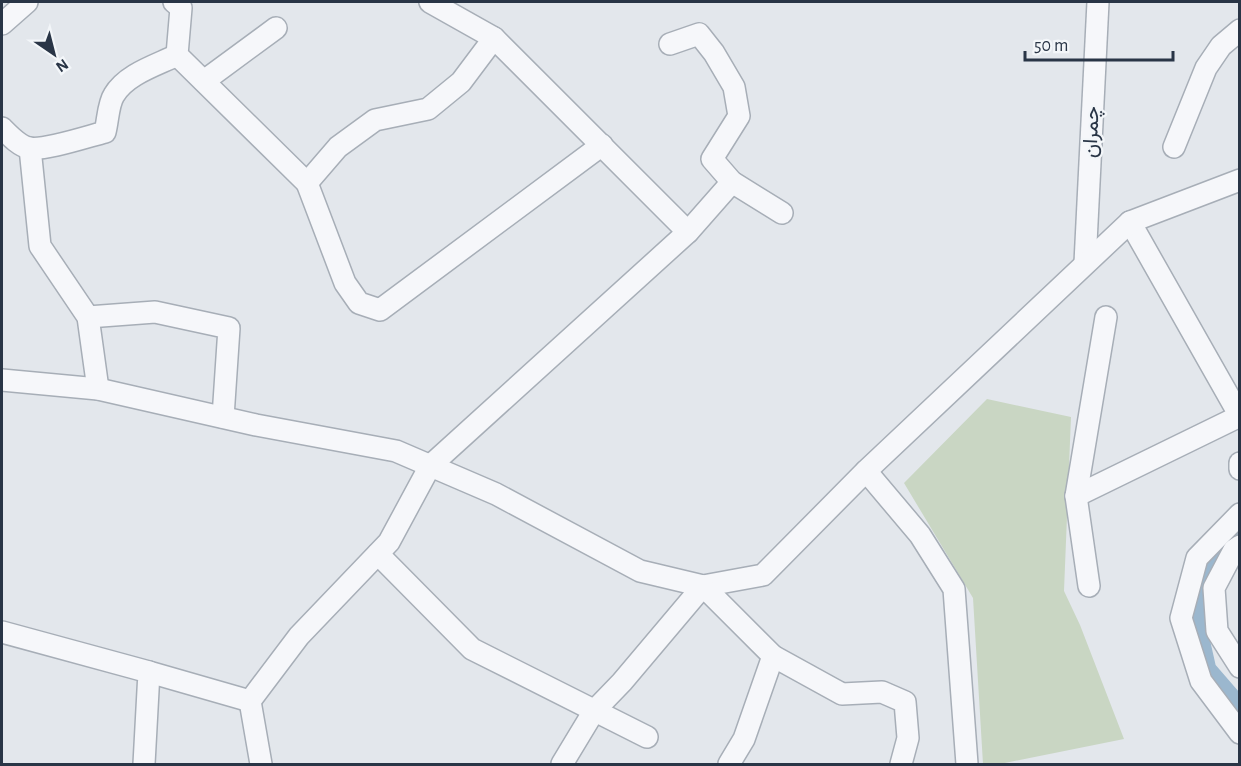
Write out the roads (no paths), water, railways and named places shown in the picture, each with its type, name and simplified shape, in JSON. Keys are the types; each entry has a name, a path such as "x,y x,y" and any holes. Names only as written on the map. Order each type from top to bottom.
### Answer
{"street":[{"path":"2,24 27,2"},
{"path":"174,2 181,8 177,55"},
{"path":"430,2 494,38 688,232"},
{"name":"چمران","path":"1085,263 1098,2"},
{"path":"204,81 276,28"},
{"path":"1174,147 1206,68 1221,46 1239,30"},
{"path":"670,44 699,34 714,53 734,87 739,116 712,159 732,182 782,213"},
{"path":"308,183 338,147 375,120 395,114 428,109 460,82 494,38"},
{"path":"177,55 308,183 345,283 359,303 380,310 602,146"},
{"path":"2,128 13,139 30,148 62,144 105,132 113,96 123,84 139,73 177,55"},
{"path":"30,148 40,246 88,317 98,388"},
{"path":"2,380 98,388 223,417 396,451 496,494 640,571 703,586 763,575 866,471 1130,222 1239,180"},
{"path":"261,765 250,701 299,636 389,542 430,466 688,232 732,182"},
{"path":"1076,495 1239,416 1231,382 1130,222"},
{"path":"88,317 155,312 229,328 223,417"},
{"path":"1089,586 1076,495 1106,318"},
{"path":"1239,463 1239,470"},
{"path":"866,471 920,535 954,589 967,765"},
{"path":"1239,514 1197,558 1181,618 1200,681 1239,733"},
{"path":"1239,546 1234,550 1214,588 1217,631 1239,667"},
{"path":"378,554 472,649 647,737"},
{"path":"703,586 773,656 842,694 882,692 905,702 908,738 901,765"},
{"path":"562,765 594,711 622,682 703,586"},
{"path":"2,632 250,701"},
{"path":"729,765 744,739 773,656"},
{"path":"144,765 149,672"}],"waterway":[{"path":"1240,530 1223,541 1201,577 1198,618 1199,639 1206,670 1240,709"}]}
